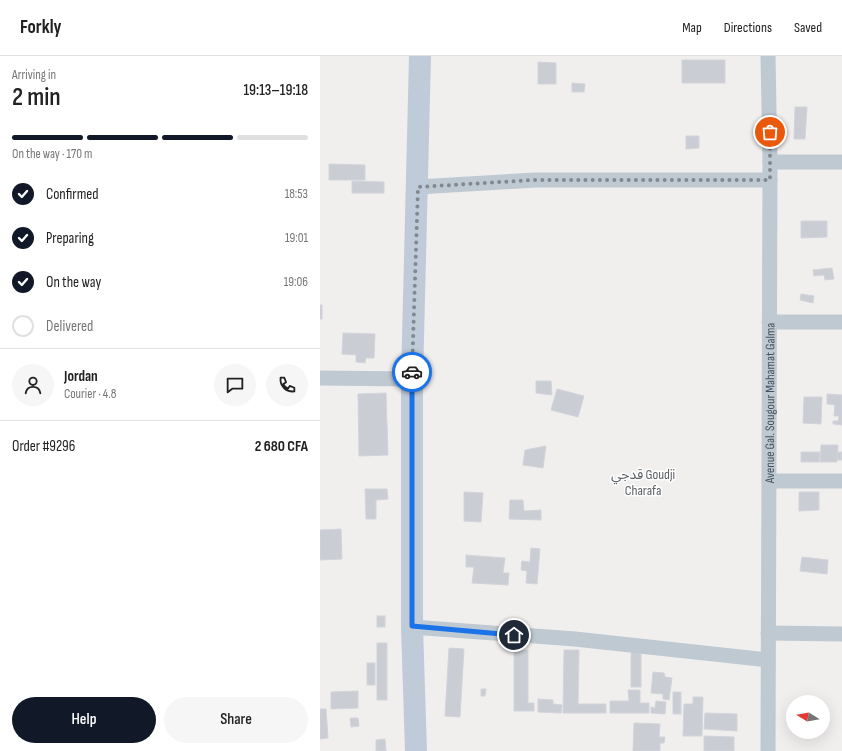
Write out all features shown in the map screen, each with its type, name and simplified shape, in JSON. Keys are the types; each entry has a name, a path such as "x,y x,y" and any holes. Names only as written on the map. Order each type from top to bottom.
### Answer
{"main road":[{"path":"416,751 412,626 412,379 418,187 420,56"}],"street":[{"name":"Avenue Gal. Sougour Mahamat Galma","path":"768,56 770,162 768,751"},
{"path":"770,162 842,162"},
{"path":"418,187 534,180 770,180"},
{"path":"769,322 842,322"},
{"path":"320,378 412,379"},
{"path":"769,481 842,481"},
{"path":"412,626 483,633 575,639 768,660"},
{"path":"768,633 842,634"}],"building":[{"path":"682,60 725,60 725,83 682,83"},
{"path":"538,62 556,63 556,84 538,84"},
{"path":"572,83 585,84 584,92 572,92"},
{"path":"795,107 807,107 805,139 794,139"},
{"path":"686,136 699,136 699,148 686,149"},
{"path":"329,164 365,165 365,180 329,180"},
{"path":"352,181 384,182 384,193 352,193"},
{"path":"801,221 827,221 827,237 801,238"},
{"path":"832,268 834,279 825,280 824,275 814,276 813,270"},
{"path":"801,294 814,296 813,303 800,300"},
{"path":"320,305 322,305 322,319 320,319"},
{"path":"343,333 375,334 374,358 366,358 365,363 356,362 356,355 342,354"},
{"path":"536,381 551,381 552,395 536,393"},
{"path":"557,389 584,396 578,417 551,410"},
{"path":"386,393 388,455 359,456 358,394"},
{"path":"827,394 842,395 842,425 833,424 833,421 838,421 839,416 834,416 835,405 827,404"},
{"path":"804,397 822,397 821,424 803,423"},
{"path":"821,445 838,445 837,462 820,462"},
{"path":"546,446 543,468 523,465 525,450"},
{"path":"801,452 820,452 819,462 801,462"},
{"path":"837,452 842,452 842,460 838,460"},
{"path":"365,489 387,489 388,499 376,500 376,519 366,519"},
{"path":"464,492 483,493 481,522 464,521"},
{"path":"799,492 819,492 819,510 799,511"},
{"path":"510,500 523,500 524,511 541,510 541,520 509,519"},
{"path":"341,529 342,559 320,560 320,530"},
{"path":"531,548 540,549 537,584 526,583 527,571 521,570 522,561 530,562"},
{"path":"466,555 505,558 503,573 509,573 508,585 472,583 474,567 466,567"},
{"path":"802,557 828,560 827,574 800,571"},
{"path":"377,616 385,616 385,627 377,627"},
{"path":"377,643 387,643 387,700 377,700"},
{"path":"449,648 464,649 460,717 445,716"},
{"path":"528,650 528,703 534,703 534,711 514,711 514,651"},
{"path":"564,650 579,650 578,704 606,704 606,713 563,713"},
{"path":"641,652 641,687 631,687 631,653"},
{"path":"367,663 375,663 375,685 367,685"},
{"path":"653,672 664,673 665,677 672,678 669,700 663,699 663,694 651,693"},
{"path":"481,689 486,689 485,696 481,696"},
{"path":"628,690 640,690 640,703 649,703 649,713 610,713 610,701 629,701"},
{"path":"358,691 358,708 331,709 331,692"},
{"path":"673,692 681,692 681,714 673,714"},
{"path":"693,697 703,697 702,736 683,736 684,704 693,704"},
{"path":"538,699 553,700 553,704 562,705 561,713 538,712"},
{"path":"656,701 666,702 665,714 651,713 651,707 655,708"},
{"path":"320,709 326,709 328,738 320,739"},
{"path":"705,713 737,714 737,731 704,729"},
{"path":"350,718 358,718 359,726 351,727"},
{"path":"634,723 660,724 659,737 665,737 664,743 660,743 660,751 633,751"},
{"path":"704,736 734,737 734,751 704,751"},
{"path":"385,739 386,751 376,751 376,740"}],"way so far":[{"path":"412,372 418,187 534,180 770,180 770,132"}],"district":[{"name":"قدجي Goudji Charafa","path":"643,482"}],"route":[{"path":"412,372 412,626 514,635"}]}
